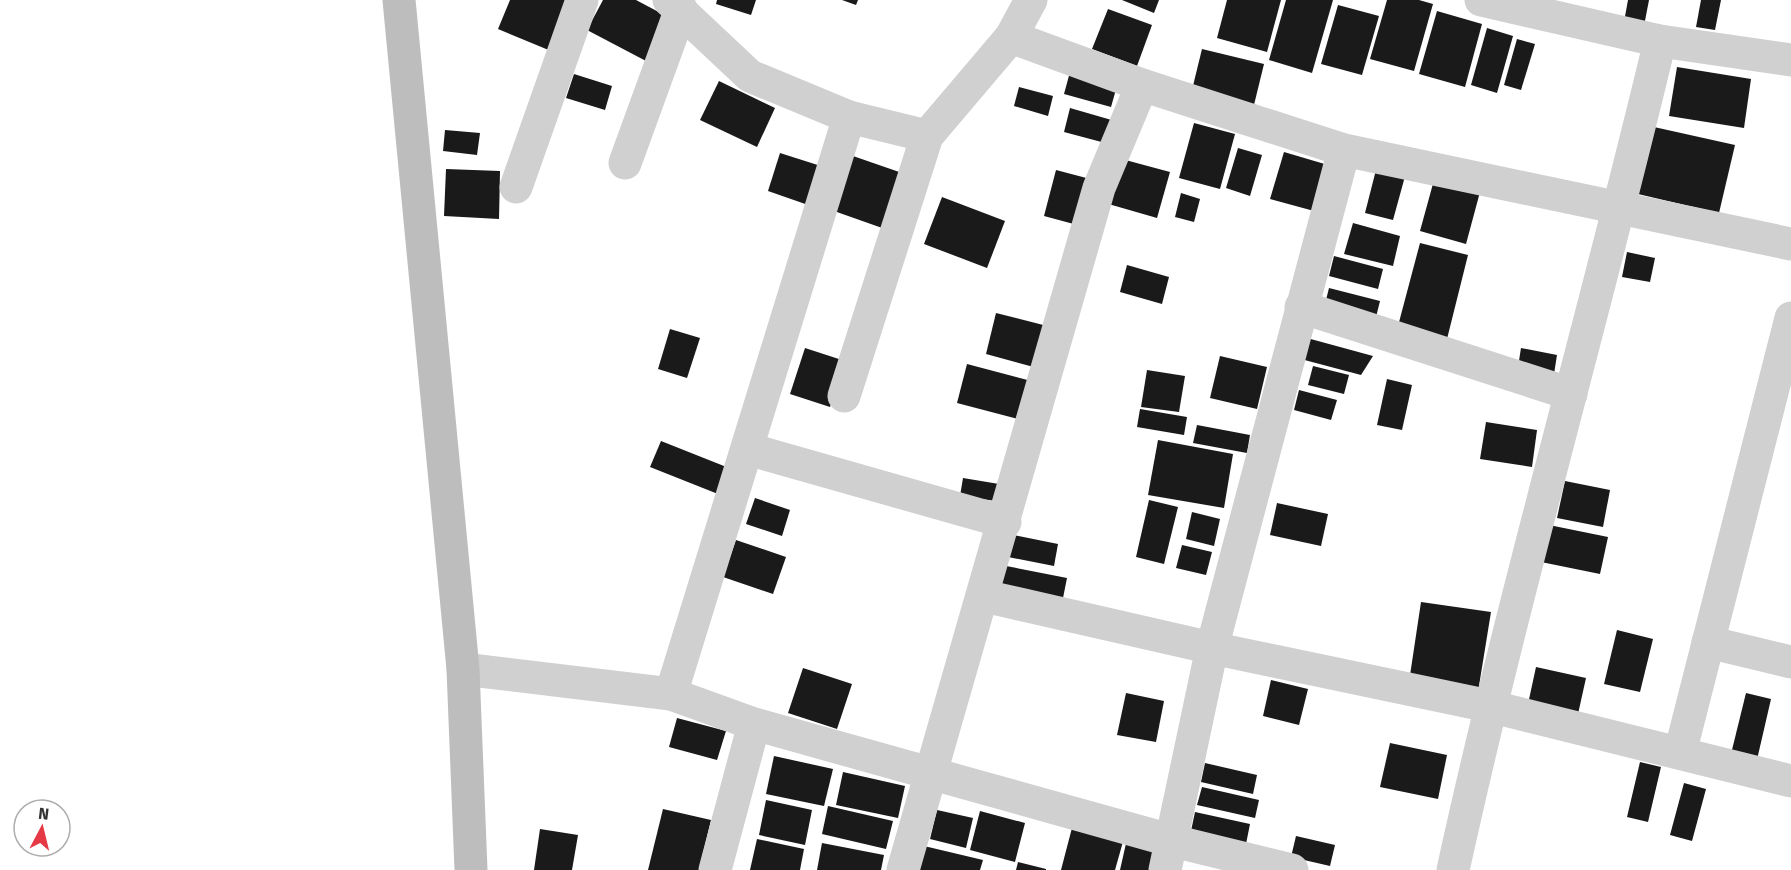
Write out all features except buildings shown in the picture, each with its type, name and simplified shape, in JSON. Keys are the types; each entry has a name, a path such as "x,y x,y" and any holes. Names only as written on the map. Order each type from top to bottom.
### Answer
{"main road":[{"path":"399,0 462,669 471,870"}],"street":[{"path":"516,187 582,0"},
{"path":"844,396 927,136 1011,37 1031,0"},
{"path":"1481,0 1660,41 1791,60"},
{"path":"625,163 675,5 750,76 849,117 927,136"},
{"path":"1011,37 1142,86 1344,150 1791,244"},
{"path":"1453,870 1489,706 1620,209 1660,41"},
{"path":"903,870 984,596 1099,188 1142,86"},
{"path":"671,694 849,117"},
{"path":"1169,855 1212,648 1344,150"},
{"path":"1301,307 1571,394"},
{"path":"1680,753 1791,318"},
{"path":"748,448 1005,522"},
{"path":"984,596 1212,648 1489,706 1791,782"},
{"path":"1708,642 1791,662"},
{"path":"462,669 671,694 754,724 931,774 1169,855 1292,870"},
{"path":"715,870 754,724"}]}
